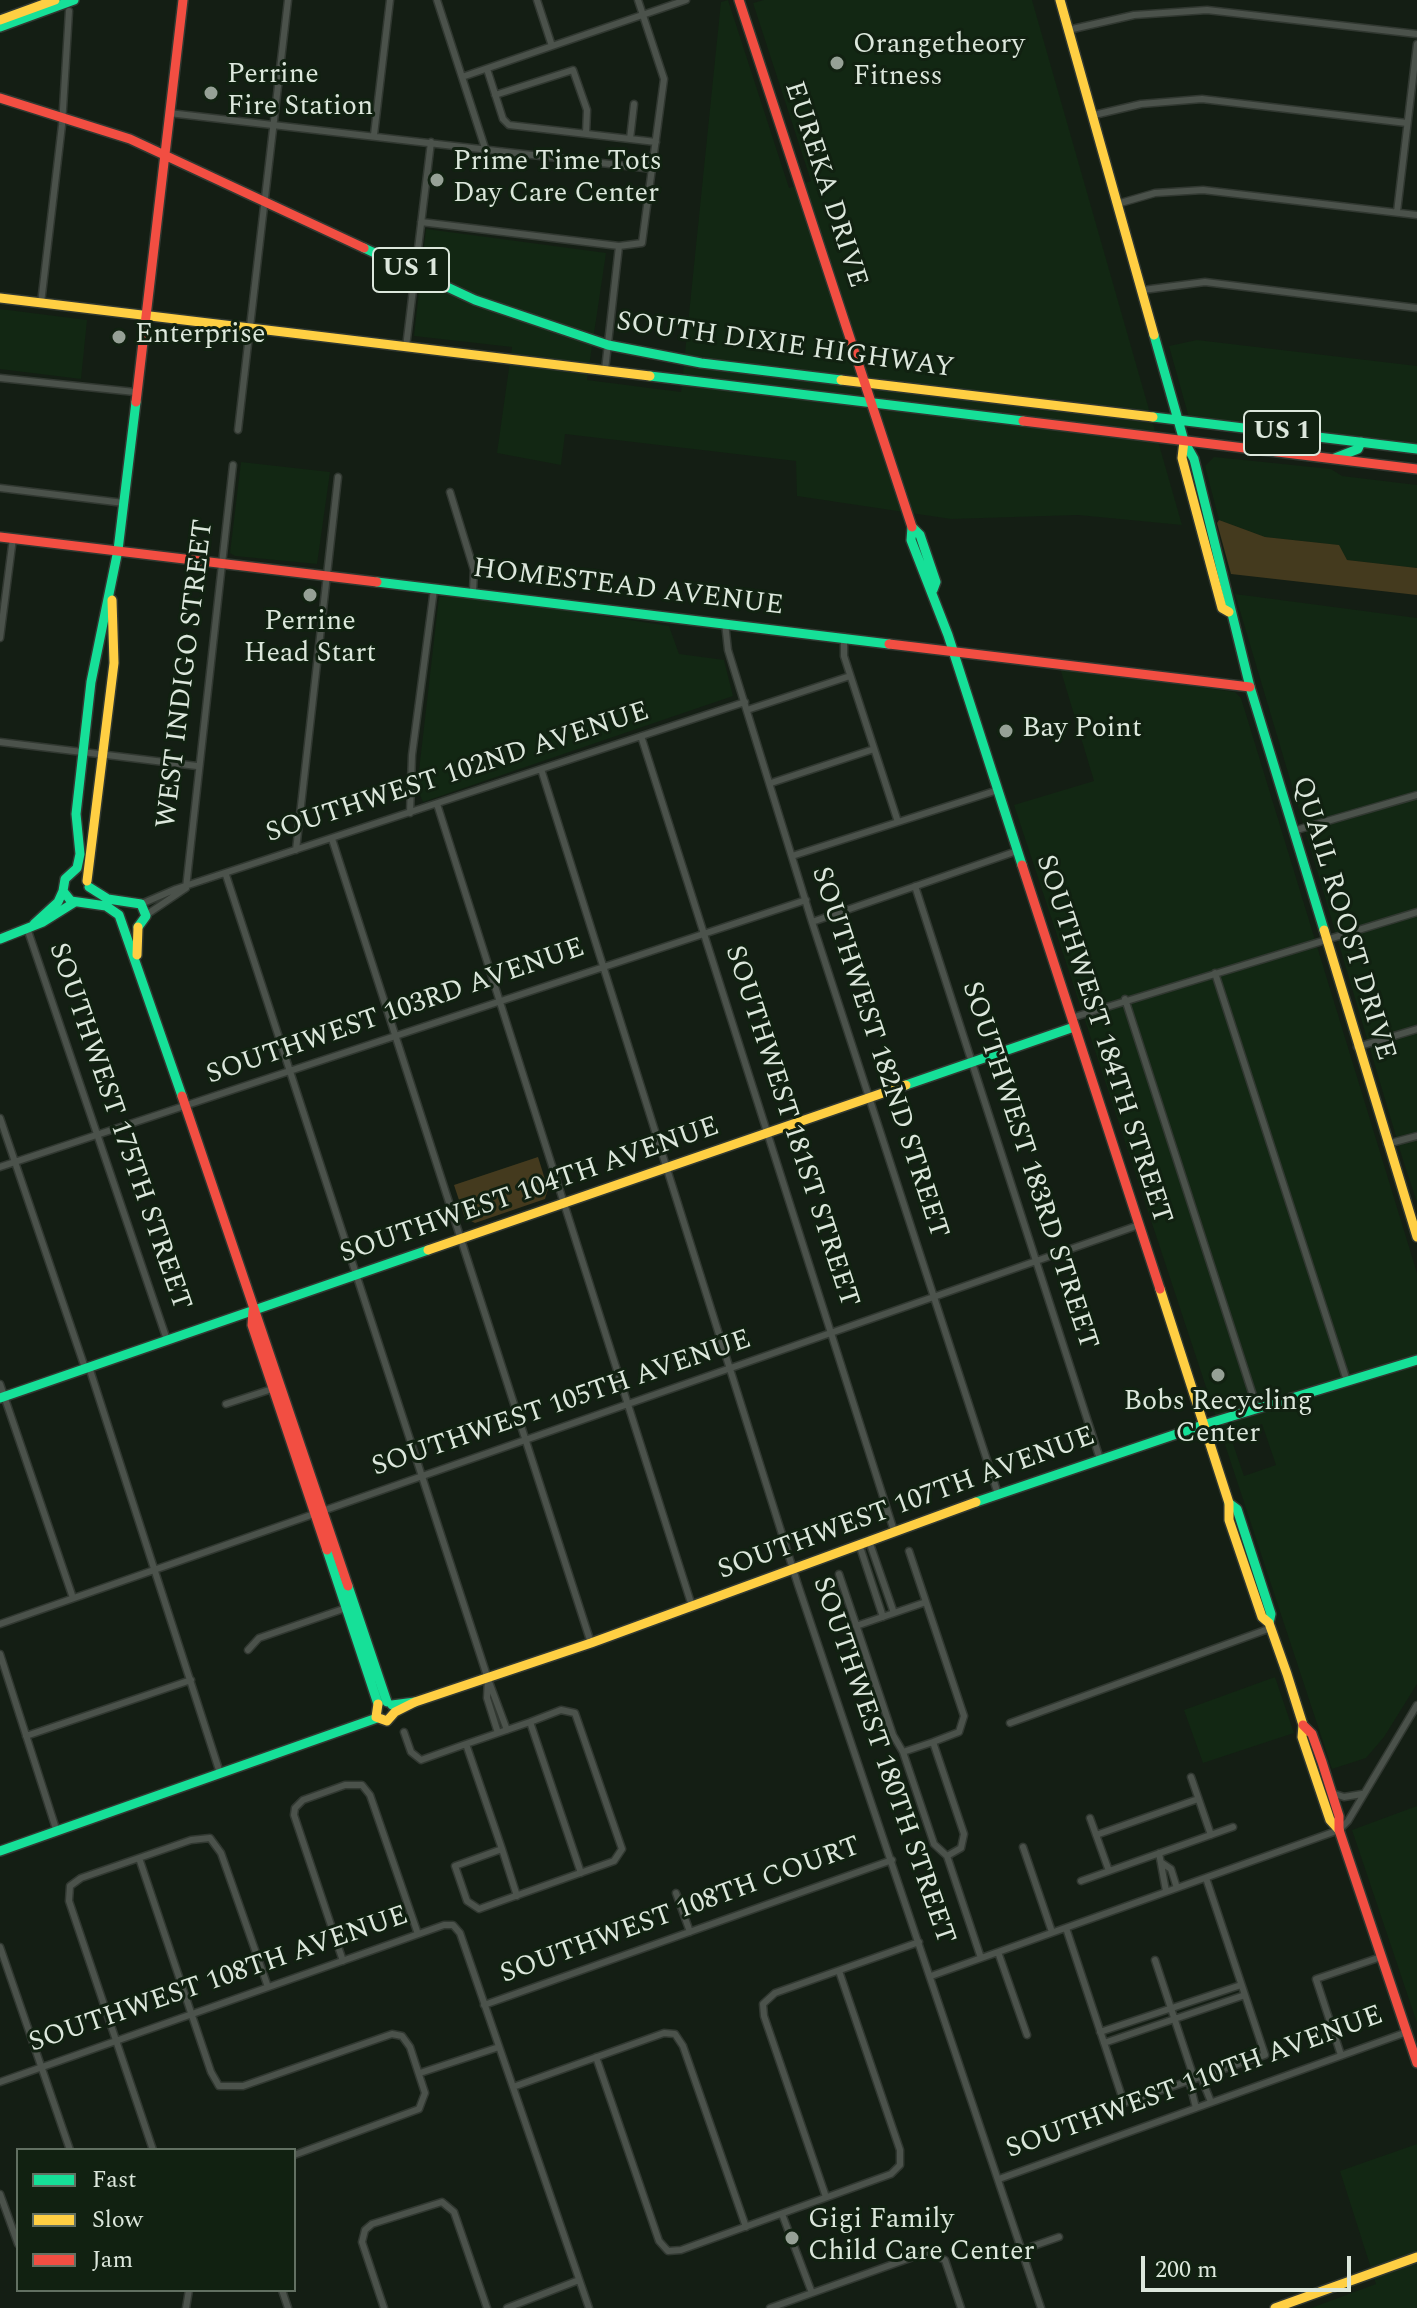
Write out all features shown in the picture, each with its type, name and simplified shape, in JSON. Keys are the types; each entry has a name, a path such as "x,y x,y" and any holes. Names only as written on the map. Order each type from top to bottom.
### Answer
{"main road":[{"path":"0,20 50,3 74,0"},
{"path":"30,926 58,902 65,879 72,875 80,854 76,814 96,649 112,593 118,550 183,0"},
{"name":"EUREKA DRIVE","path":"739,0 867,384"},
{"name":"QUAIL ROOST DRIVE","path":"1060,0 1179,421 1184,441 1182,458 1222,608 1229,612 1357,1047 1417,1237"},
{"path":"0,27 50,3"},
{"name":"SOUTH DIXIE HIGHWAY","path":"0,98 61,116 164,154 505,312 608,345 669,358 867,384 1417,449"},
{"name":"SOUTH DIXIE HIGHWAY","path":"0,298 1417,469"},
{"path":"666,379 669,358"},
{"name":"SOUTHWEST 184TH STREET","path":"867,384 912,527 920,535 936,582 933,590 1229,1503 1227,1513 1262,1617 1270,1626 1330,1820 1339,1830"},
{"path":"994,419 997,399"},
{"path":"1330,459 1358,449 1361,442"},
{"path":"1354,462 1368,451 1385,445"},
{"name":"HOMESTEAD AVENUE","path":"0,537 326,573 434,589 473,591 1250,687"},
{"path":"0,939 87,896 114,663 112,593"},
{"path":"72,875 104,898 141,904 146,915 138,927 137,959"},
{"path":"63,891 77,901 99,903 119,915 125,926 253,1311 252,1325 277,1387 384,1709"},
{"path":"119,915 121,907 128,901"},
{"path":"125,926 138,927"},
{"name":"SOUTHWEST 104TH AVENUE","path":"2,1397 971,1063 1073,1022"},
{"name":"SOUTHWEST 107TH AVENUE","path":"0,1851 220,1773 355,1723 384,1709 488,1679 591,1643 998,1494 1203,1425 1417,1360"},
{"name":"SOUTHWEST 184TH STREET","path":"1303,1725 1312,1734 1332,1793 1339,1816 1339,1830 1417,2063"},
{"path":"1275,2308 1417,2257"}],"street":[{"path":"238,430 288,0"},
{"path":"374,135 390,0"},
{"path":"437,0 485,148"},
{"path":"537,0 552,46"},
{"path":"421,222 619,246 637,246 643,241 663,76 638,0"},
{"path":"462,77 686,0"},
{"path":"1068,30 1134,15 1207,10 1417,34"},
{"path":"41,303 69,11"},
{"path":"1397,212 1417,44"},
{"path":"487,69 503,119 509,125 656,142"},
{"path":"495,95 573,70 587,110 586,134"},
{"path":"1094,115 1141,104 1202,99 1407,123"},
{"path":"630,139 634,104"},
{"path":"169,113 653,169"},
{"path":"406,347 431,142"},
{"path":"1117,204 1155,193 1203,190 1417,215"},
{"path":"605,372 619,246"},
{"path":"1143,290 1205,282 1417,308"},
{"path":"0,378 135,392"},
{"name":"WEST INDIGO STREET","path":"186,888 197,766 233,465"},
{"path":"296,850 338,477"},
{"path":"0,488 124,503"},
{"path":"450,492 474,570 473,591"},
{"path":"0,638 13,538"},
{"path":"410,813 409,786 434,589"},
{"name":"SOUTHWEST 182ND STREET","path":"725,623 726,642 812,922 998,1494"},
{"path":"844,637 843,654 898,822"},
{"name":"SOUTHWEST 102ND AVENUE","path":"141,904 641,736 850,676"},
{"name":"SOUTHWEST 181ST STREET","path":"641,736 770,1133 894,1531"},
{"path":"0,742 197,766"},
{"path":"771,783 874,749"},
{"name":"SOUTHWEST 180TH STREET","path":"541,769 794,1567 1041,2308"},
{"path":"792,856 998,790"},
{"path":"1293,831 1417,795"},
{"path":"437,804 692,1606"},
{"path":"332,839 591,1643"},
{"path":"812,922 1017,851"},
{"path":"226,875 507,1730"},
{"name":"SOUTHWEST 183RD STREET","path":"915,886 1100,1459"},
{"name":"SOUTHWEST 102ND AVENUE","path":"146,915 186,888"},
{"name":"SOUTHWEST 103RD AVENUE","path":"0,1167 806,900"},
{"path":"1073,1022 1125,999 1417,912"},
{"name":"SOUTHWEST 175TH STREET","path":"30,926 167,1340"},
{"path":"1215,973 1347,1381"},
{"path":"1125,999 1257,1408"},
{"path":"1357,1047 1417,1029"},
{"path":"0,1118 87,1367 220,1773"},
{"path":"1387,1144 1417,1136"},
{"name":"SOUTHWEST 105TH AVENUE","path":"0,1624 1139,1225"},
{"path":"0,1384 73,1598"},
{"path":"226,1404 277,1387"},
{"path":"864,1542 894,1613"},
{"path":"864,1542 883,1617"},
{"path":"903,1752 956,1733 965,1719 909,1551"},
{"path":"839,1574 893,1735 903,1752 934,1844 947,1856 981,1958"},
{"path":"856,1626 926,1602"},
{"path":"248,1650 259,1638 349,1607"},
{"path":"1010,1723 1270,1626"},
{"path":"0,1654 57,1832"},
{"path":"488,1679 487,1698 498,1733"},
{"path":"26,1736 191,1680"},
{"path":"931,1976 1339,1830 1348,1821 1417,1705"},
{"path":"404,1732 411,1752 421,1760 561,1710 575,1713 622,1845 617,1859 477,1909 467,1901 455,1866 502,1849"},
{"path":"530,1722 581,1873"},
{"path":"933,1742 964,1834 961,1848 947,1856"},
{"path":"466,1744 517,1896"},
{"path":"1191,1777 1211,1835"},
{"path":"343,1961 294,1811 299,1803 345,1785 362,1785 372,1801 418,1934"},
{"path":"1332,1793 1344,1797 1362,1794"},
{"path":"1096,1835 1198,1799"},
{"path":"1090,1818 1109,1871"},
{"path":"1081,1881 1233,1827"},
{"path":"152,2148 70,1905 68,1890 81,1878 197,1838 210,1838 219,1848 268,1987"},
{"path":"1023,1847 1052,1932"},
{"path":"1159,1853 1166,1891"},
{"path":"139,1858 211,2072 223,2088 243,2086 389,2035 402,2036 420,2073 426,2097 419,2109 296,2154"},
{"name":"SOUTHWEST 108TH COURT","path":"484,2005 892,1860"},
{"path":"1162,1863 1171,1869 1177,1888"},
{"path":"1066,1928 1124,2103 1265,2055 1206,1878"},
{"path":"676,1893 690,1932"},
{"name":"SOUTHWEST 108TH AVENUE","path":"0,2082 444,1925 453,1925 460,1933 484,2005"},
{"path":"826,2197 763,2006 771,1995 919,1942"},
{"path":"0,1947 69,2148"},
{"path":"998,1952 1027,2035"},
{"path":"1341,2055 1316,1979 1381,1957"},
{"path":"1155,1960 1194,2078 1196,2108"},
{"path":"596,2057 658,2239 668,2251 681,2250 746,2227 893,2173 901,2156 839,1971"},
{"path":"1100,2032 1241,1985"},
{"path":"1104,2043 1245,1995"},
{"path":"484,2005 589,2308"},
{"name":"SOUTHWEST 110TH AVENUE","path":"999,2179 1407,2032"},
{"path":"513,2087 664,2033 673,2033 683,2044 746,2227"},
{"path":"420,2073 499,2047"},
{"path":"1194,2078 1211,2102"},
{"path":"0,2194 16,2238"},
{"path":"384,2308 362,2237 372,2224 436,2202 452,2208 487,2308"},
{"path":"782,2214 812,2293"},
{"path":"1022,2250 1059,2237"},
{"path":"770,2308 923,2252 936,2253 945,2260 961,2308"},
{"path":"507,2308 579,2280"}],"shaded area":[{"path":"728,0 789,188 811,181 753,3 764,0 1032,0 1182,525 1078,515 951,519 797,496 796,461 565,434 561,465 497,453 512,347 414,336 426,229 606,253 587,380 681,392 721,2"},
{"path":"0,309 87,320 81,379 0,369"},
{"path":"1197,340 1417,366 1417,447 1189,418 1169,346"},
{"path":"1214,457 1331,469 1342,476 1417,485 1417,568 1346,560 1338,545 1265,537 1219,520 1205,466"},
{"path":"241,462 330,472 317,564 230,553"},
{"path":"1219,520 1265,537 1339,545 1347,560 1417,568 1417,595 1231,574 1217,523"},
{"path":"1235,594 1417,618 1417,1202 1403,1160"},
{"path":"471,596 669,626 679,654 724,660 733,696 423,802 417,788 439,597"},
{"path":"1060,668 1235,692 1241,698 1417,1273 1417,1684 1384,1737 1366,1758 1332,1769 1014,805 1094,781","holes":["1262,1424 1276,1465 1244,1476 1230,1435"]},
{"path":"538,1157 548,1189 545,1199 475,1223 465,1218 454,1185"},
{"path":"1275,1677 1294,1733 1203,1763 1184,1710"},
{"path":"1417,1806 1417,2023 1352,1830"},
{"path":"1417,2144 1417,2308 1311,2308 1376,2284 1340,2171"}],"traffic: fast":[{"path":"0,27 74,0"},
{"path":"364,248 475,300 608,345 701,363 841,380"},
{"path":"1154,335 1184,441 1194,459 1250,687 1324,930"},
{"path":"650,376 1023,421"},
{"path":"136,402 118,550 91,682 76,814 80,854 77,868 65,879 63,891 71,901 106,906 119,915 182,1096"},
{"path":"1153,417 1417,449"},
{"path":"1335,458 1358,449 1361,442"},
{"path":"933,590 936,582 920,535 912,527 911,540 948,635 1022,865"},
{"path":"377,582 889,644"},
{"path":"89,887 108,899 141,904 146,916 138,927"},
{"path":"34,924 58,902 63,891"},
{"path":"0,939 43,922 75,902"},
{"path":"906,1085 1074,1027"},
{"path":"0,1398 428,1250"},
{"path":"976,1502 1203,1425 1417,1360"},
{"path":"1229,1503 1237,1509 1271,1614 1269,1623"},
{"path":"327,1550 378,1704"},
{"path":"348,1586 387,1702"},
{"path":"392,1705 415,1702"},
{"path":"0,1851 377,1718"}],"traffic: slow":[{"path":"0,20 55,0"},
{"path":"1060,0 1154,335"},
{"path":"0,298 650,376"},
{"path":"841,380 1153,417"},
{"path":"1184,441 1182,458 1222,608 1229,612"},
{"path":"87,881 114,663 112,600"},
{"path":"137,955 138,927"},
{"path":"1324,930 1417,1237"},
{"path":"428,1250 906,1085"},
{"path":"1160,1289 1229,1503 1229,1520 1262,1617 1269,1623 1287,1674 1303,1725 1302,1737 1330,1820 1339,1830"},
{"path":"378,1704 376,1717 387,1721 395,1712 415,1702 591,1643 976,1502"},
{"path":"1275,2308 1417,2257"}],"traffic: jam":[{"path":"136,402 183,0"},
{"path":"739,0 912,527"},
{"path":"0,98 130,139 364,248"},
{"path":"1023,421 1417,469"},
{"path":"0,537 377,582"},
{"path":"889,644 1250,687"},
{"path":"1022,865 1160,1289"},
{"path":"182,1096 348,1586"},
{"path":"253,1311 252,1325 327,1550"},
{"path":"1303,1725 1312,1734 1322,1762 1339,1816 1339,1830 1417,2063"}],"place":[{"name":"Orangetheory Fitness","path":"837,63"},
{"name":"Perrine Fire Station","path":"211,93"},
{"name":"Prime Time Tots Day Care Center","path":"437,180"},
{"name":"Enterprise","path":"119,337"},
{"name":"Perrine Head Start","path":"310,595"},
{"name":"Bay Point","path":"1006,731"},
{"name":"Bobs Recycling Center","path":"1218,1375"},
{"name":"Gigi Family Child Care Center","path":"792,2238"}]}
